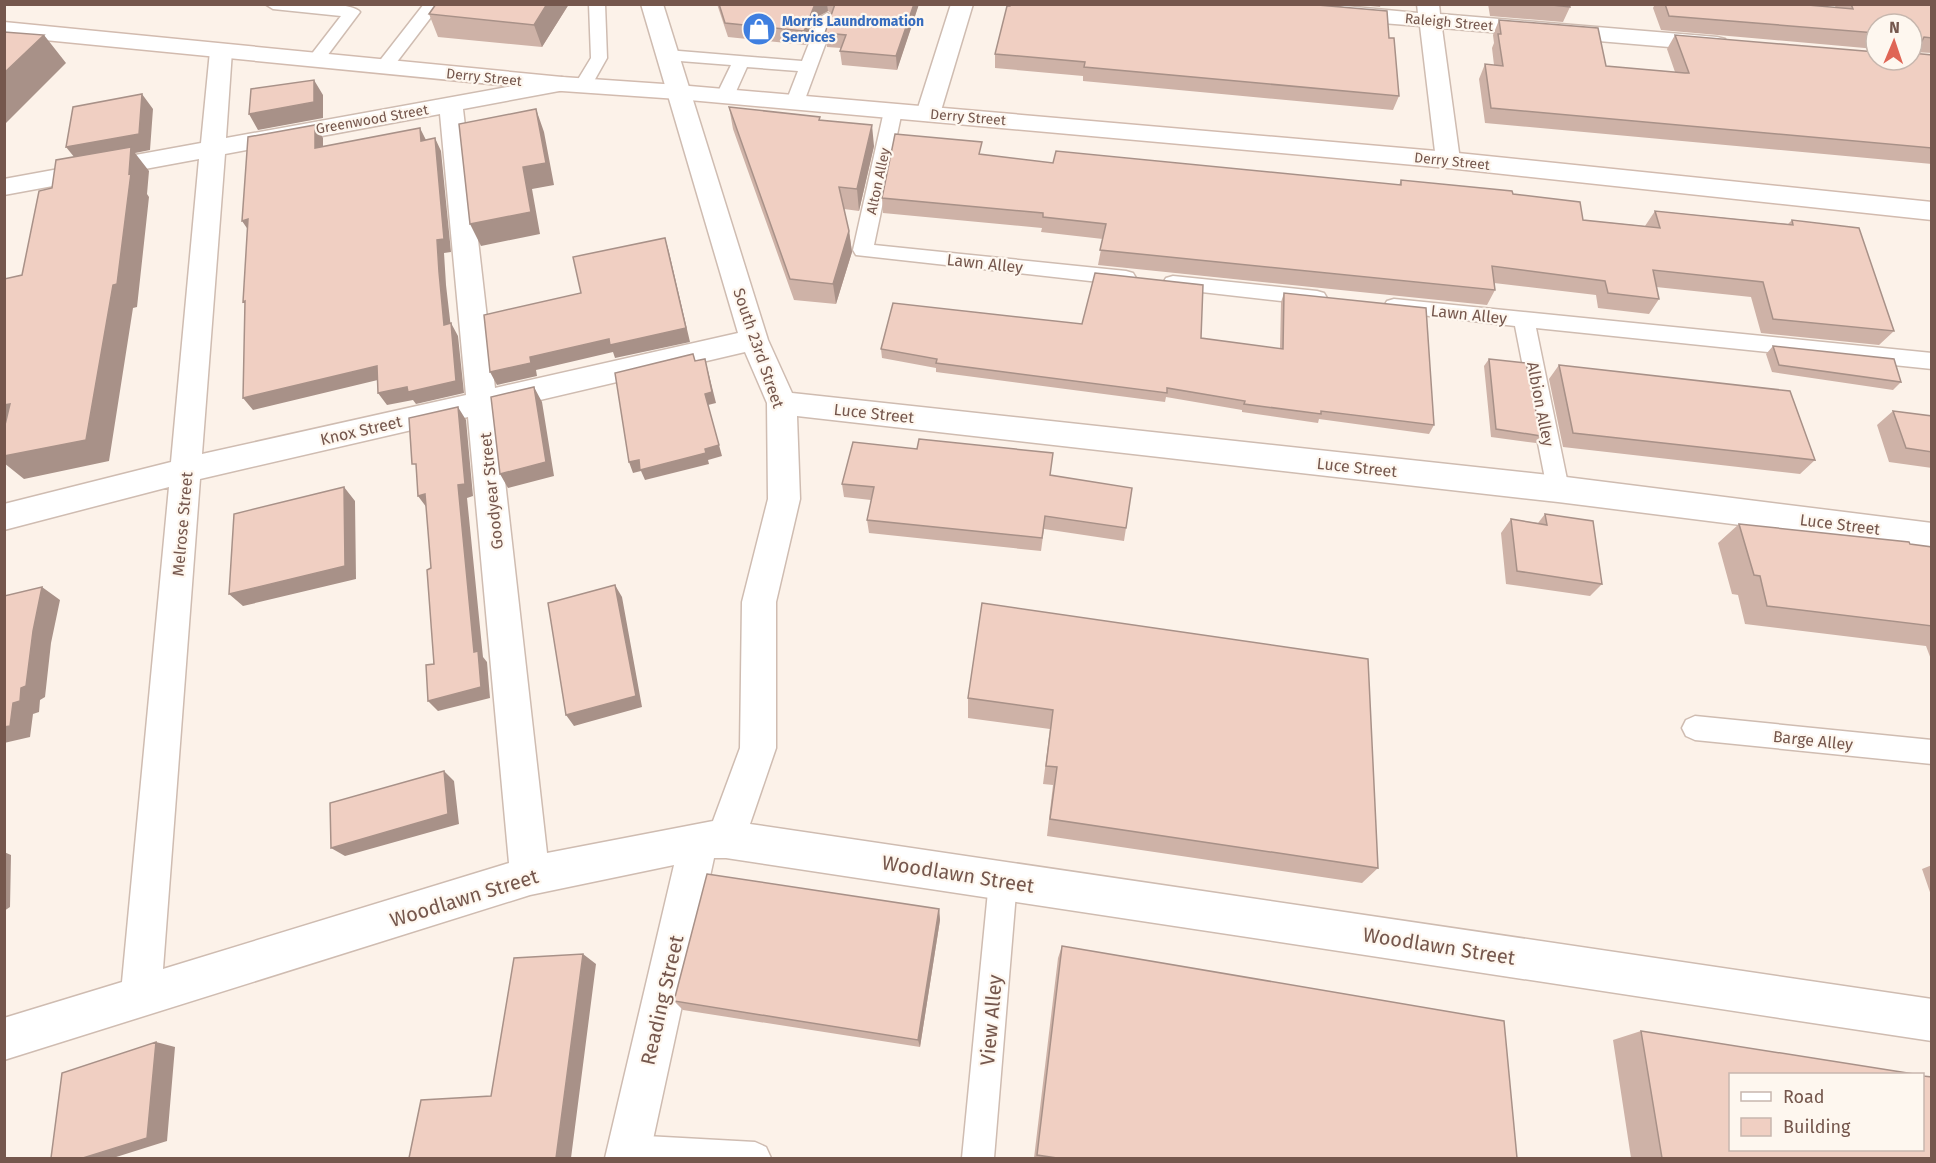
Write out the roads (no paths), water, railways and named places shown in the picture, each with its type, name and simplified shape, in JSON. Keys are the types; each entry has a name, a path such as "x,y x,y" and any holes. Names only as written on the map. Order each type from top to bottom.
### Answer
{"street":[{"name":"South 23rd Street","path":"652,4 754,340 782,403 784,499 759,602 758,748 712,840"},
{"path":"928,114 962,4"},
{"name":"Raleigh Street","path":"1328,12 1429,13 1735,46"},
{"path":"1429,13 1448,160"},
{"name":"Derry Street","path":"4,29 573,85 795,102 1448,160 1932,211"},
{"name":"Melrose Street","path":"141,996 221,51"},
{"name":"Greenwood Street","path":"4,187 451,105 573,85"},
{"name":"Goodyear Street","path":"451,105 531,876"},
{"name":"Knox Street","path":"4,517 186,470 754,340"},
{"name":"Luce Street","path":"782,403 1558,489 1932,536"},
{"name":"Woodlawn Street","path":"4,1039 531,876 712,840 1003,881 1932,1020"},
{"name":"Reading Street","path":"627,1155 712,840"}],"lane":[{"path":"273,4 355,8"},
{"path":"384,67 433,4"},
{"path":"573,85 599,58 597,4"},
{"path":"315,60 355,8"},
{"path":"795,102 827,18"},
{"path":"667,55 808,67"},
{"path":"725,96 741,62"},
{"name":"Alton Alley","path":"863,250 893,111"},
{"name":"Lawn Alley","path":"863,250 1335,300"},
{"name":"Lawn Alley","path":"1370,304 1932,361"},
{"name":"Albion Alley","path":"1524,320 1558,489"},
{"name":"Barge Alley","path":"1695,728 1932,752"},
{"name":"View Alley","path":"978,1158 1003,881"},
{"path":"627,1155 755,1158"}],"place":[{"name":"Morris Laundromation Services","path":"759,29"}]}
